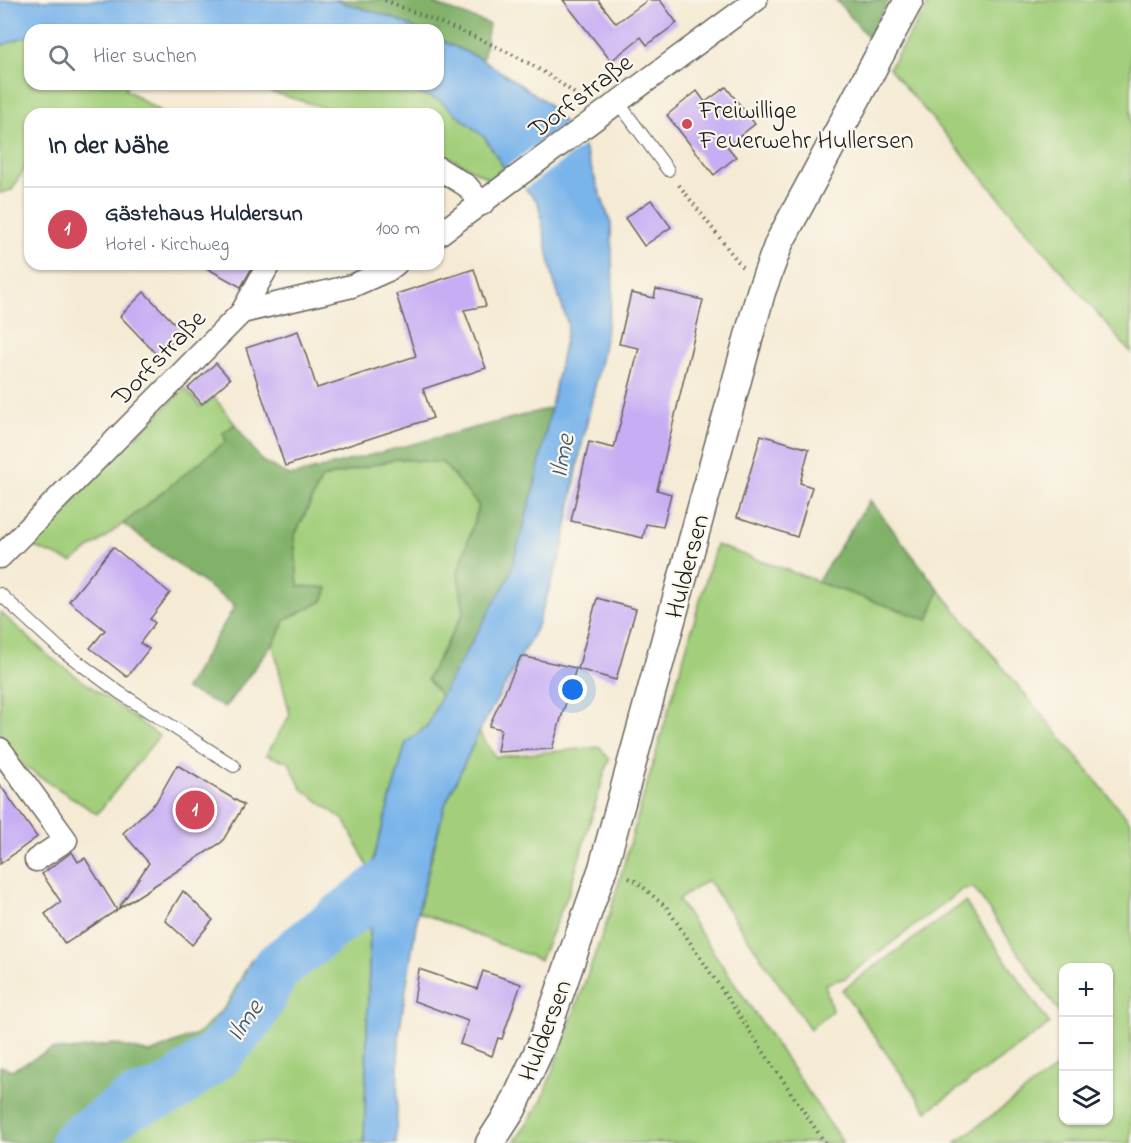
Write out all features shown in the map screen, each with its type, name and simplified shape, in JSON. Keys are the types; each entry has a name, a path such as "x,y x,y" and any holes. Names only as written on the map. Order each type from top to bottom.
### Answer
{"street":[{"name":"Dorfstraße","path":"444,231 756,0"},
{"name":"Huldersen","path":"490,1143 512,1109 541,1046 603,868 761,291 779,243 909,0"},
{"path":"444,172 490,198"},
{"path":"242,312 266,270"},
{"name":"Dorfstraße","path":"0,557 242,312 352,286 388,270"},
{"path":"0,749 66,840 36,860"}],"lane":[{"path":"603,113 668,170"},
{"path":"0,594 59,648 120,693 234,766"}],"path":[{"path":"385,0 444,24"},
{"path":"444,24 500,47 562,83 603,113"},
{"path":"668,170 761,291"},
{"path":"603,868 636,881 667,908 825,1143"}],"green space":[{"path":"334,0 424,0 489,24 483,60 444,42 444,24 406,24 391,17"},
{"path":"836,0 889,0 868,37"},
{"path":"931,0 1131,0 1131,353 889,68"},
{"path":"24,35 24,90 127,90 155,108 24,108 24,169 12,190 0,193 0,46"},
{"path":"264,90 408,90 439,99 485,138 504,168 489,179 444,154 444,108 326,108"},
{"path":"185,388 201,407 214,397 235,424 223,433 226,441 72,562 34,547 88,485"},
{"path":"551,408 534,489 509,578 441,696 427,679 464,612 458,573 479,506 443,463 397,459 322,478 294,537 298,586 328,588 323,601 286,619 273,644 225,707 185,689 235,606 123,524 226,441 223,433 235,424 262,461 290,476"},
{"path":"397,459 443,463 479,506 458,573 464,611 427,679 441,696 428,725 406,743 370,871 345,821 301,788 289,762 266,755 290,715 273,644 286,619 323,601 328,588 298,586 294,537 322,478"},
{"path":"870,500 939,590 928,620 817,582"},
{"path":"716,545 928,620 939,590 1131,823 1131,1143 955,1143 1059,1066 1059,1125 1113,1125 1113,963 1059,963 1059,1012 974,888 963,889 845,978 825,984 832,1011 810,1029 708,880 678,900 843,1143 514,1143 542,1100 610,913"},
{"path":"0,612 50,657 159,736 97,814 16,761 0,735"},
{"path":"479,732 496,757 600,747 609,759 569,892 540,960 418,912 445,805"},
{"path":"370,871 363,924 295,970 273,998 263,1019 240,1051 184,1095 93,1143 0,1143 0,1066 12,1070 52,1049 71,1050 114,1044 150,1053 199,1033 226,1006 251,960"},
{"path":"965,902 1050,1024 927,1111 842,990"},
{"path":"363,924 370,929 364,1143 93,1143 184,1095 263,1019 273,998 295,970"}],"water":[{"path":"334,0 391,17 406,24 24,24 24,37 0,46 0,1"},
{"path":"444,42 483,60 545,101 583,145 611,224 613,291 563,547 536,629 479,732 445,805 430,860 418,912 399,1034 396,1143 364,1143 370,929 363,924 370,871 406,743 428,725 441,696 509,577 534,489 568,325 553,278 538,202 504,168 485,138 439,100 406,90 444,90"}],"pier":[{"path":"567,122 586,144 522,191 502,170"}],"building":[{"path":"563,0 598,0 616,23 648,0 660,0 677,23 647,45 641,37 611,61"},
{"path":"726,87 755,124 727,146 736,157 714,175 667,115 697,91 705,102"},
{"path":"651,200 671,227 644,246 625,218"},
{"path":"474,269 486,306 464,310 486,368 423,389 433,418 285,466 246,348 298,331 317,388 416,356 396,294"},
{"path":"210,270 251,270 241,287"},
{"path":"656,289 703,300 657,490 671,494 663,527 646,524 643,538 571,521 589,442 614,448 639,348 619,344 631,293 654,298"},
{"path":"144,292 182,331 157,355 120,316"},
{"path":"216,363 230,379 202,404 188,388"},
{"path":"761,435 809,449 800,483 812,487 797,537 737,517"},
{"path":"113,547 170,593 150,619 155,623 140,643 149,649 127,677 90,648 105,630 69,601"},
{"path":"597,598 636,609 616,680 578,669"},
{"path":"521,656 576,668 552,749 497,752 501,729 489,726"},
{"path":"177,765 244,805 222,842 118,909 149,863 123,833 156,802"},
{"path":"0,785 37,837 0,864"},
{"path":"72,852 78,862 85,858 117,910 65,944 45,914 61,902 42,874"},
{"path":"183,891 213,920 192,945 165,920"},
{"path":"419,969 477,989 483,971 521,984 502,1039 498,1038 492,1056 460,1044 468,1021 414,1001"}],"waterway":[{"name":"Ilme","path":"75,1143 130,1104 171,1090 220,1052 250,1018 276,968 395,876"}],"place":[{"name":"Freiwillige Feuerwehr Hullersen","path":"687,124"},
{"name":"Gästehaus Huldersun","path":"195,810"}]}
